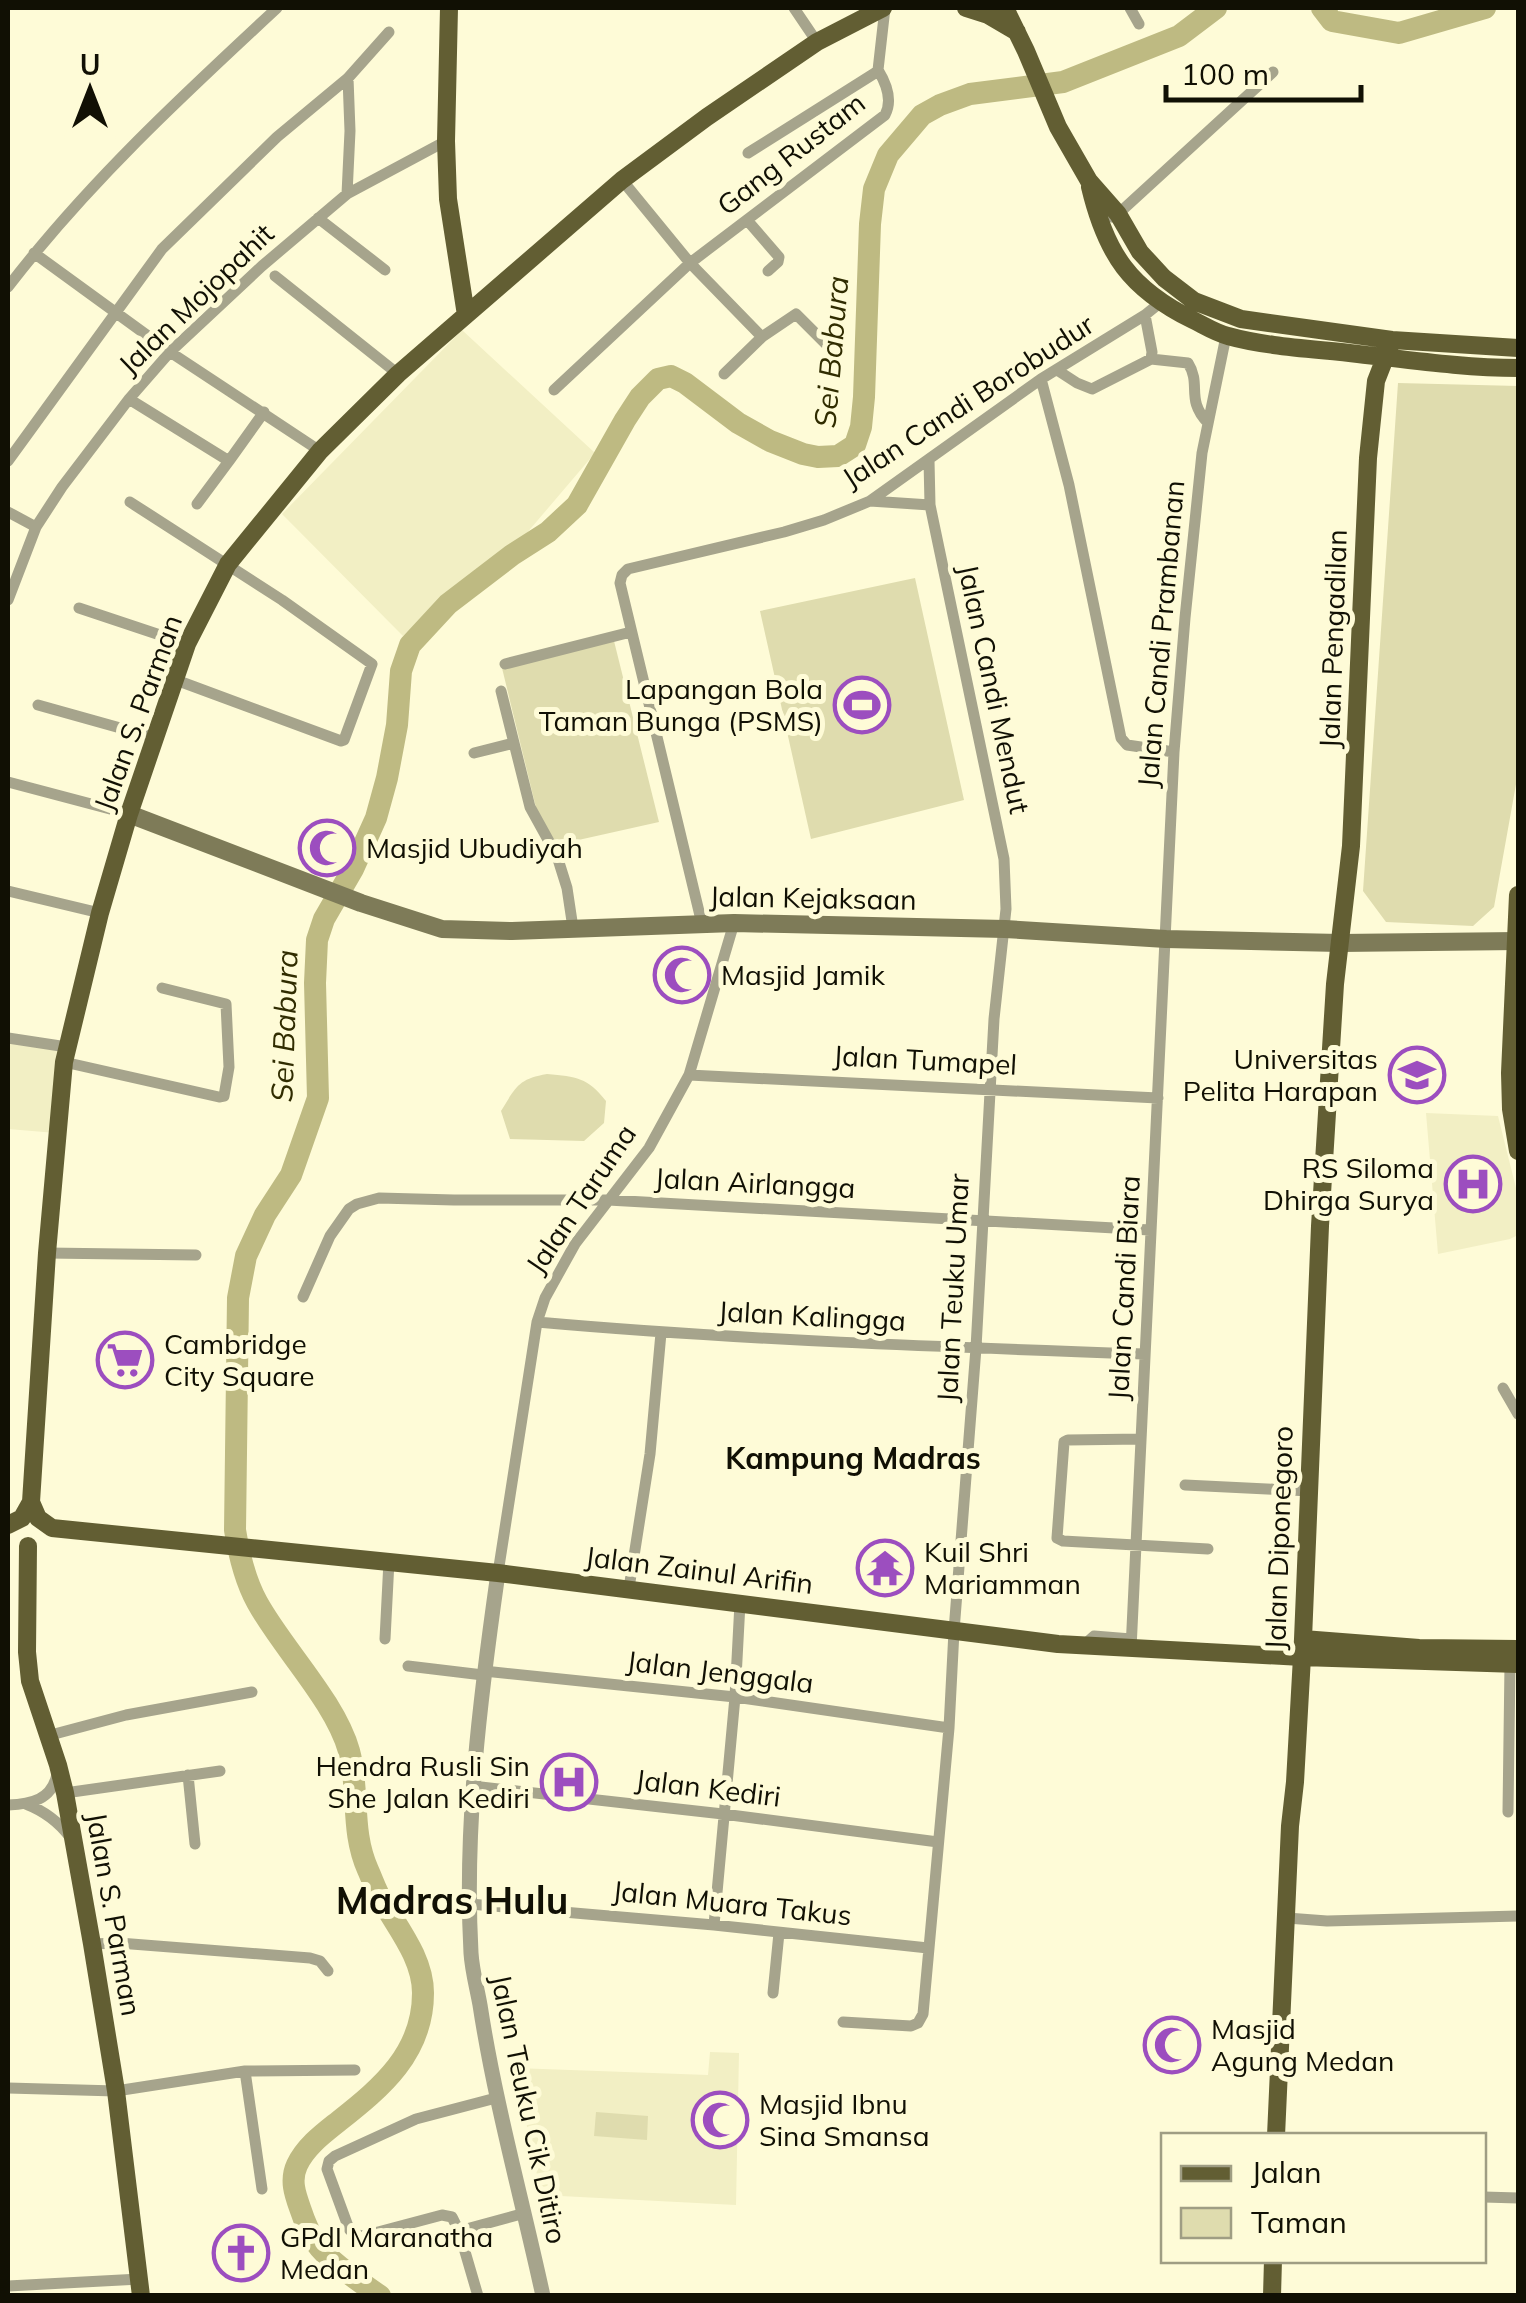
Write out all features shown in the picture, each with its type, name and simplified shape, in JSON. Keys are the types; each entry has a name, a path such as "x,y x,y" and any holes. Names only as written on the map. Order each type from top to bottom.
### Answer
{"main road":[{"path":"450,8 448,199 466,315"},
{"name":"Jalan S. Parman","path":"31,1502 65,1054 129,814 187,644 228,564 320,450 466,315 628,187 707,117 817,42 884,8"},
{"path":"966,8 1018,33"},
{"path":"1005,8 1058,127 1089,181 1118,214 1140,252 1164,278 1194,301 1241,319 1496,368 1518,368"},
{"path":"1089,181 1098,222 1121,266 1161,302 1226,336 1388,348 1518,348"},
{"name":"Jalan Pengadilan","path":"1340,943 1351,846 1368,458 1376,381 1388,348"},
{"name":"Jalan Kejaksaan","path":"129,814 361,903 442,929 512,931 734,924 1004,929 1166,939 1340,943 1517,941"},
{"path":"1518,895 1511,1109 1518,1151"},
{"name":"Jalan Diponegoro","path":"1276,2133 1290,1826 1303,1648 1320,1226 1340,943"},
{"path":"31,1502 22,1518 8,1525 28,1546 42,1531 52,1528"},
{"path":"31,1502 38,1518 52,1528"},
{"name":"Jalan Zainul Arifin","path":"52,1528 498,1573 1083,1646 1303,1648 1515,1659"},
{"name":"Jalan S. Parman","path":"28,1546 30,1682 58,1764 74,1842 116,2091 140,2287"},
{"path":"1272,2296 1273,2263"}],"street":[{"path":"8,287 150,126 277,8"},
{"path":"794,8 817,42"},
{"path":"748,153 878,70 884,8"},
{"path":"1130,8 1139,24"},
{"path":"8,461 162,250 277,137 348,78 389,32"},
{"name":"Gang Rustam","path":"554,390 690,264 885,115 889,99 878,70"},
{"path":"1098,222 1118,214 1272,72"},
{"path":"347,194 348,78"},
{"name":"Jalan Mojopahit","path":"8,600 36,527 62,487 170,352 347,194 446,141"},
{"path":"628,187 690,264 762,336"},
{"path":"318,218 385,270"},
{"path":"747,220 779,258 768,271"},
{"path":"34,253 170,352 320,450"},
{"path":"275,276 398,374"},
{"name":"Jalan Candi Borobudur","path":"702,924 631,632 620,583 622,575 628,569 784,532 870,501 1042,378 1161,302"},
{"path":"724,374 762,336 794,314 828,346"},
{"path":"1145,315 1151,358"},
{"name":"Jalan Candi Prambanan","path":"1166,939 1174,752 1199,477 1226,336"},
{"path":"1056,370 1092,389 1151,358 1188,363 1193,369 1196,408 1208,424"},
{"path":"1042,378 1121,738 1128,745 1174,752"},
{"path":"129,399 229,460"},
{"path":"196,504 264,412"},
{"name":"Jalan Candi Mendut","path":"928,460 930,505 1004,859 1004,929"},
{"path":"870,501 930,505"},
{"path":"130,502 228,564 371,666 344,740 176,680"},
{"path":"8,512 36,527"},
{"path":"79,608 187,644"},
{"path":"505,664 631,632"},
{"path":"501,691 530,807 557,856 573,928"},
{"path":"38,705 156,738"},
{"path":"474,753 514,743"},
{"path":"8,782 129,814"},
{"path":"8,892 100,913"},
{"name":"Jalan Taruma","path":"498,1573 537,1322 545,1298 574,1244 649,1148 689,1074 734,924"},
{"name":"Jalan Teuku Umar","path":"843,2022 911,2026 918,2023 922,2014 949,1728 994,1019 1004,929"},
{"name":"Jalan Candi Biara","path":"1131,1644 1166,939"},
{"path":"8,1038 224,1096 229,1067 226,1004 162,988"},
{"name":"Jalan Tumapel","path":"689,1074 1158,1098"},
{"name":"Jalan Airlangga","path":"303,1297 330,1236 349,1209 380,1198 608,1200 1150,1230"},
{"path":"47,1253 196,1255"},
{"name":"Jalan Kalingga","path":"537,1322 661,1333 1145,1354"},
{"path":"629,1588 650,1454 661,1333"},
{"path":"1503,1388 1518,1414"},
{"path":"1141,1440 1064,1442 1056,1535 1063,1540 1208,1549"},
{"path":"1185,1485 1310,1491"},
{"path":"385,1639 389,1562"},
{"name":"Jalan Teuku Cik Ditiro","path":"498,1573 472,1786 471,1957 496,2098 543,2296"},
{"path":"714,1925 740,1603"},
{"path":"1508,1812 1515,1659"},
{"name":"Jalan Jenggala","path":"408,1666 735,1697 949,1728"},
{"path":"46,1736 126,1715 252,1692"},
{"path":"26,1804 48,1795 54,1788 58,1764"},
{"path":"64,1793 220,1771"},
{"path":"188,1776 195,1844"},
{"name":"Jalan Kediri","path":"472,1786 938,1842"},
{"path":"8,1804 39,1809 64,1828 74,1842"},
{"name":"Jalan Muara Takus","path":"470,1904 928,1948"},
{"path":"1287,1918 1327,1921 1518,1916"},
{"path":"774,1992 779,1932"},
{"path":"92,1944 310,1958 320,1961 328,1971"},
{"path":"8,2088 116,2091 245,2071 355,2070"},
{"path":"245,2071 262,2190"},
{"path":"478,2296 452,2217 442,2215 363,2236 354,2234 349,2230 327,2169 335,2156 416,2119 496,2098"},
{"path":"1486,2197 1518,2198"},
{"path":"459,2230 525,2213"},
{"path":"8,2286 140,2287"}],"shaded area":[{"path":"462,330 595,453 526,534 403,636 282,514"},
{"path":"8,1038 67,1047 56,1133 8,1129"},
{"name":"RS Siloma Dhirga Surya","path":"1426,1113 1498,1116 1518,1196 1518,1235 1438,1254"},
{"path":"710,2052 739,2053 736,2205 541,2195 515,2068 708,2075"}],"green space":[{"path":"1398,383 1518,386 1518,773 1494,907 1473,926 1386,922 1363,891"},
{"name":"Lapangan Bola Taman Bunga (PSMS)","path":"915,578 964,800 811,839 760,611"},
{"path":"614,641 659,822 556,845 540,824 502,668"},
{"path":"547,1074 581,1080 606,1101 604,1123 584,1141 510,1139 501,1111 519,1085"},
{"path":"596,2112 648,2116 647,2140 594,2136"}],"waterway":[{"name":"Sei Babura","path":"380,2296 321,2250 298,2203 294,2176 310,2146 370,2095 408,2051 421,2014 422,1981 415,1957 379,1896 362,1855 352,1766 342,1732 257,1602 243,1567 235,1530 238,1298 246,1256 265,1215 291,1175 318,1098 317,940 376,818 397,725 401,671 410,645 448,604 548,532 577,505 625,420 658,379 671,376 685,383 738,423 803,454 838,456 855,445 864,397 870,224 874,189 888,155 922,115 940,105 970,94 1063,82 1179,36 1216,8"},
{"path":"1322,8 1332,21 1399,33 1485,8"}],"place":[{"name":"Lapangan Bola Taman Bunga (PSMS)","path":"862,705"},
{"name":"Masjid Ubudiyah","path":"327,848"},
{"name":"Masjid Jamik","path":"682,975"},
{"name":"Universitas Pelita Harapan","path":"1417,1075"},
{"name":"RS Siloma Dhirga Surya","path":"1473,1184"},
{"name":"Cambridge City Square","path":"125,1360"},
{"name":"Kuil Shri Mariamman","path":"885,1568"},
{"name":"Hendra Rusli Sin She Jalan Kediri","path":"569,1782"},
{"name":"Masjid Agung Medan","path":"1172,2045"},
{"name":"Masjid Ibnu Sina Smansa","path":"720,2120"},
{"name":"GPdI Maranatha Medan","path":"241,2253"}],"district":[{"name":"Kampung Madras","path":"853,1459"},
{"name":"Madras Hulu","path":"452,1901"}]}
